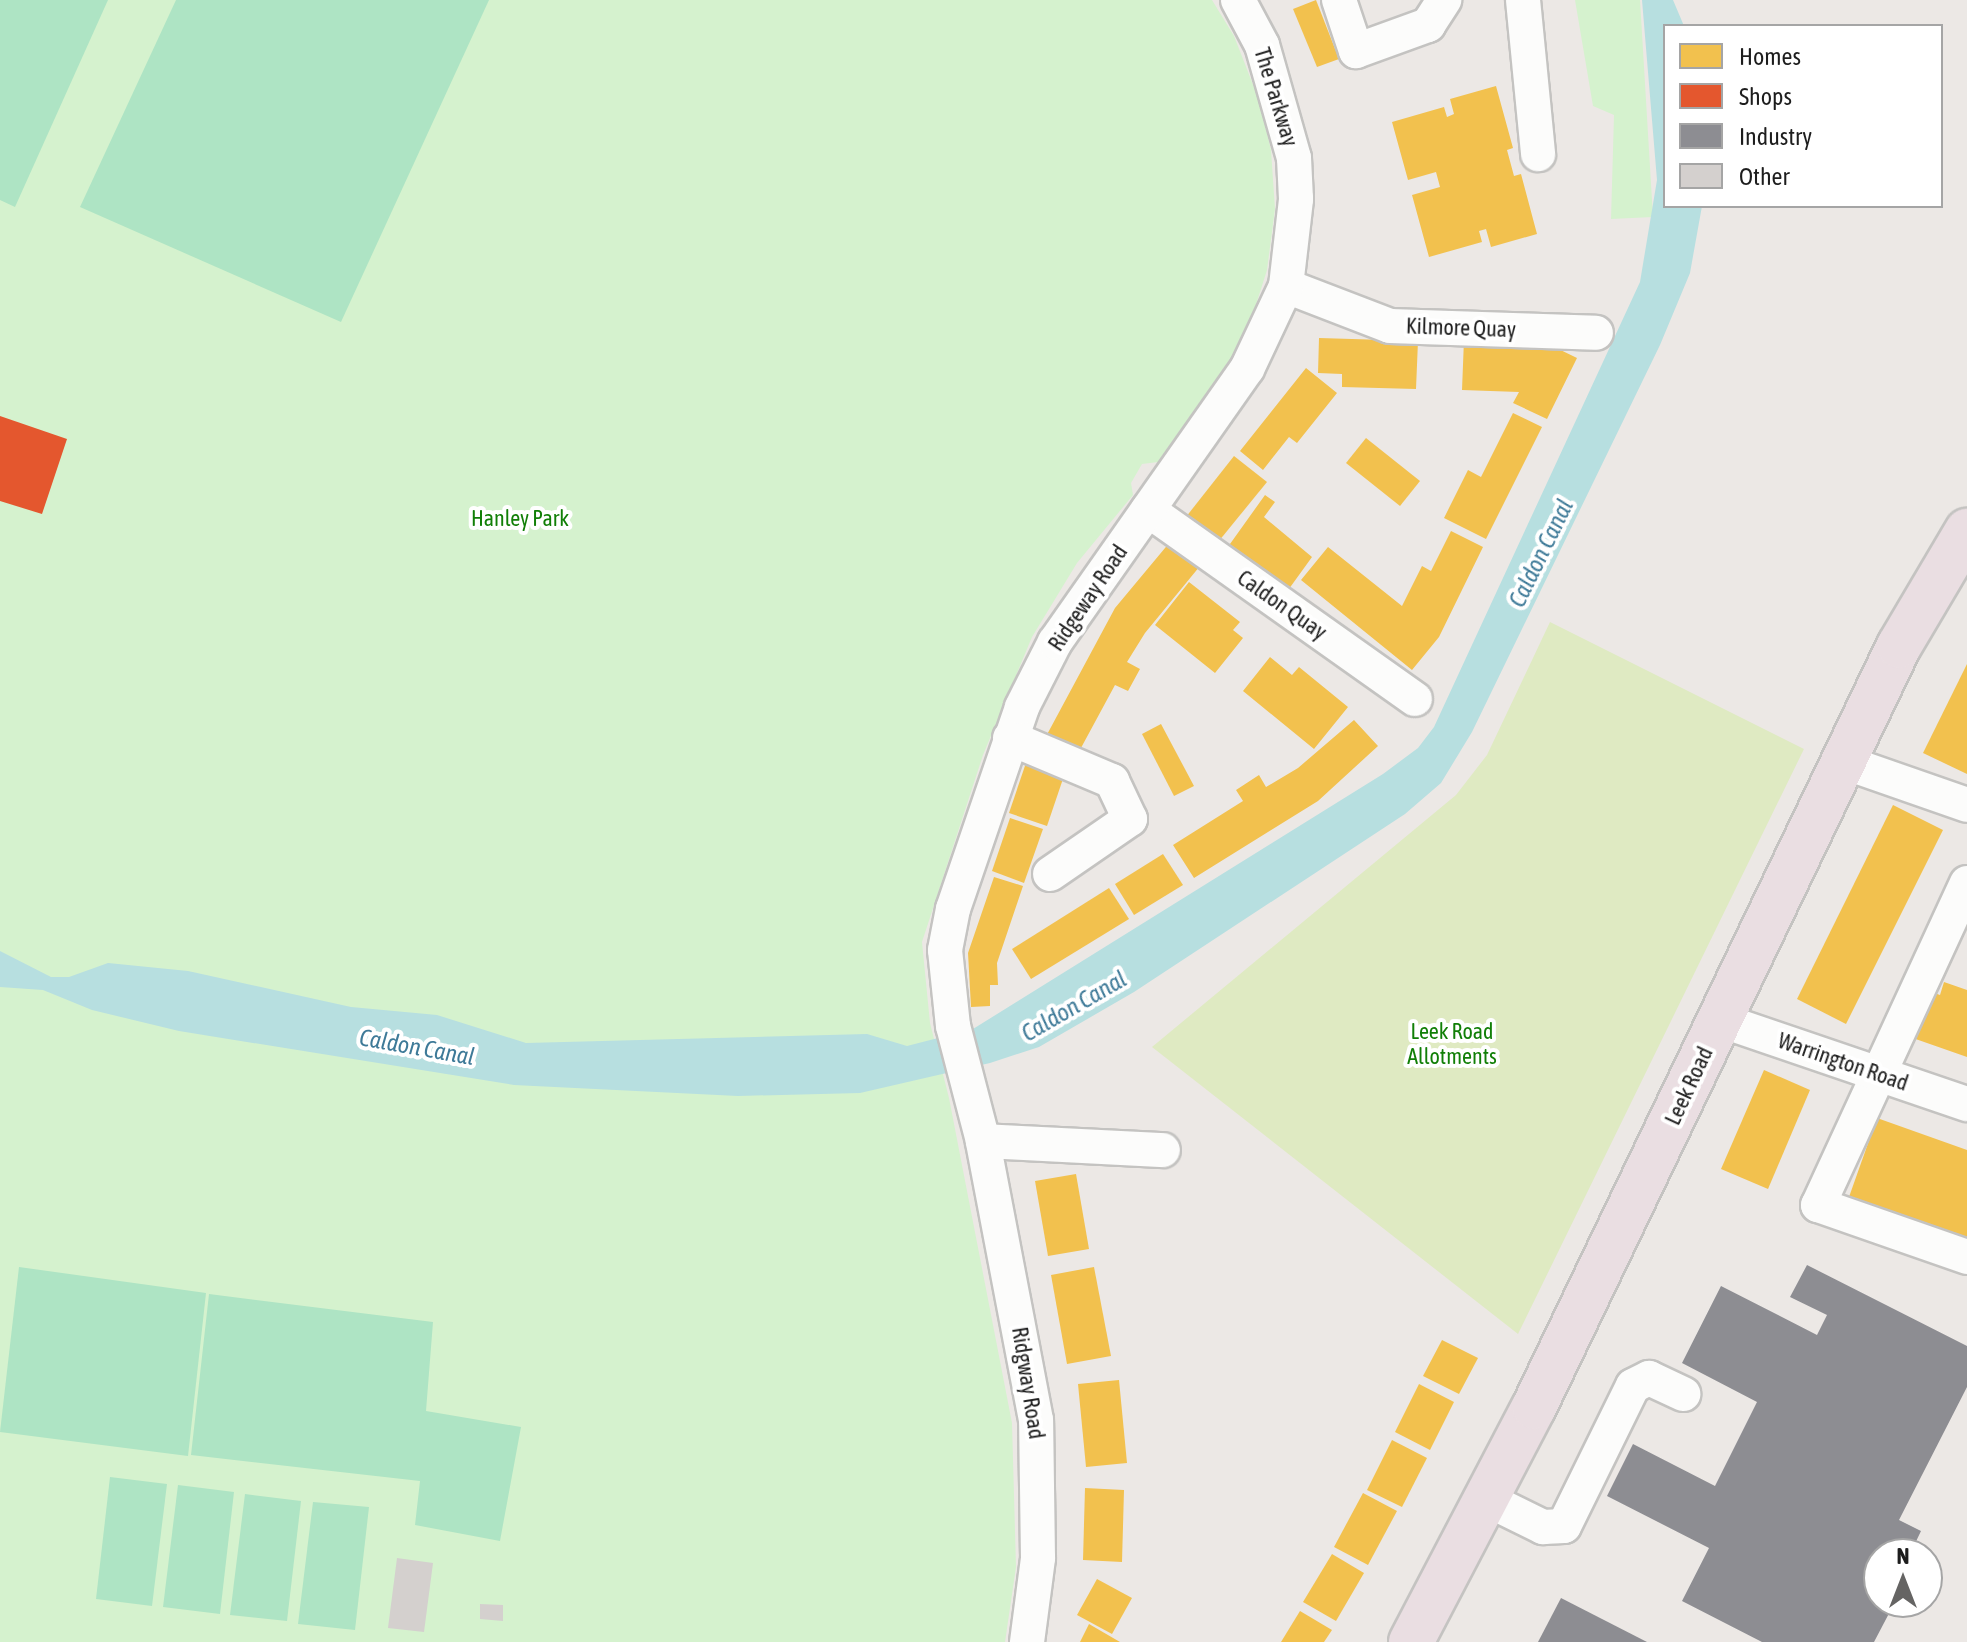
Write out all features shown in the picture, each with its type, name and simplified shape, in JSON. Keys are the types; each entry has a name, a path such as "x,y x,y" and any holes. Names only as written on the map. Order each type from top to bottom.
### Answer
{"highway":[{"name":"Leek Road","path":"1411,1642 1486,1499 1720,1020 1841,761 1899,646 1967,531"}],"street":[{"name":"The Parkway","path":"1238,0 1262,45 1280,102 1294,158 1296,199"},
{"path":"1339,0 1356,51 1428,25 1444,0"},
{"path":"1523,0 1538,154"},
{"name":"Ridgeway Road","path":"953,1026 945,950 953,909 1010,738 1055,642 1247,369 1286,286 1296,199"},
{"name":"Kilmore Quay","path":"1286,286 1390,326 1596,333"},
{"name":"Caldon Quay","path":"1148,510 1415,699"},
{"path":"1010,738 1112,781 1130,819 1050,874"},
{"path":"1841,761 1967,805"},
{"path":"1967,883 1955,936 1876,1074 1818,1205 1967,1257"},
{"name":"Warrington Road","path":"1720,1020 1967,1104"},
{"name":"Ridgway Road","path":"953,1026 981,1134 1036,1420 1038,1558 1027,1642"},
{"path":"981,1134 1163,1150"},
{"path":"1486,1499 1543,1527 1564,1526 1633,1386 1649,1378 1683,1394"}],"green space":[{"name":"Hanley Park","path":"0,0 1212,0 1234,36 1259,100 1271,150 1275,209 1267,270 1253,314 1235,353 1158,462 1142,464 1131,483 1133,495 1077,563 1032,637 983,755 922,942 930,1023 949,1098 1012,1423 1016,1567 1005,1642 0,1642"},
{"path":"0,0 108,0 15,207 0,200"},
{"path":"176,0 489,0 341,322 80,207"},
{"path":"1575,0 1640,0 1653,217 1611,219 1614,115 1593,106"},
{"name":"Leek Road Allotments","path":"1550,622 1804,749 1518,1334 1152,1047 1456,795 1487,755"},
{"path":"19,1267 206,1293 188,1456 0,1432"},
{"path":"209,1294 433,1322 426,1411 521,1427 500,1541 415,1525 420,1481 191,1455"},
{"path":"110,1477 167,1484 152,1606 96,1599"},
{"path":"178,1485 234,1492 220,1614 163,1607"},
{"path":"245,1494 301,1501 287,1621 230,1615"},
{"path":"313,1502 369,1507 355,1630 298,1624"}],"water":[{"name":"Caldon Canal","path":"1642,0 1673,0 1683,24 1663,24 1663,208 1702,208 1690,273 1660,345 1472,732 1441,783 1405,814 1134,992 1039,1047 990,1063 860,1093 738,1096 514,1085 179,1031 92,1010 43,990 0,987 0,951 51,977 69,977 108,963 188,971 351,1007 437,1015 526,1043 867,1034 907,1046 973,1029 1383,774 1418,748 1434,727 1640,282 1657,180"}],"building: Homes":[{"path":"1316,0 1339,59 1317,67 1293,9"},
{"path":"1496,86 1513,148 1507,150 1514,176 1521,174 1537,234 1491,247 1486,229 1479,231 1482,242 1429,257 1412,195 1440,187 1436,172 1408,180 1392,122 1444,107 1447,117 1454,114 1450,99"},
{"path":"1319,338 1418,341 1416,389 1342,387 1342,374 1318,373"},
{"path":"1464,339 1544,342 1577,358 1547,419 1513,403 1519,392 1462,390"},
{"path":"1306,368 1337,393 1297,443 1289,437 1263,470 1240,451"},
{"path":"1513,413 1542,427 1486,539 1444,518 1468,470 1481,477"},
{"path":"1366,438 1420,481 1400,506 1346,463"},
{"path":"1234,456 1267,482 1214,547 1182,522"},
{"path":"1265,495 1275,502 1264,517 1312,557 1286,593 1225,551"},
{"path":"1451,531 1483,547 1439,637 1412,670 1301,580 1328,547 1402,606 1422,566 1431,571"},
{"path":"1170,542 1200,566 1145,633 1127,662 1140,669 1128,691 1115,685 1075,759 1043,742 1115,608"},
{"path":"1189,582 1240,622 1233,630 1243,638 1215,673 1155,625"},
{"path":"1270,657 1292,675 1299,667 1348,707 1314,749 1243,691"},
{"path":"1967,664 1967,774 1923,753"},
{"path":"1354,720 1378,746 1318,801 1194,878 1173,845 1243,801 1236,790 1259,775 1266,787 1298,768"},
{"path":"1161,724 1194,786 1174,796 1142,734"},
{"path":"1029,754 1067,767 1047,826 1009,813"},
{"path":"1893,805 1943,830 1846,1024 1797,999"},
{"path":"1010,818 1043,829 1024,883 992,871"},
{"path":"1163,854 1183,885 1134,915 1115,884"},
{"path":"994,877 1023,886 997,963 998,985 990,985 990,1006 971,1007 968,953"},
{"path":"1109,888 1129,919 1031,979 1012,949"},
{"path":"1944,982 1967,990 1967,1057 1907,1036 1923,989 1940,995"},
{"path":"1764,1070 1810,1090 1768,1189 1721,1169"},
{"path":"1877,1118 1967,1150 1967,1238 1849,1197"},
{"path":"1076,1174 1089,1249 1048,1256 1035,1181"},
{"path":"1094,1267 1111,1356 1067,1364 1051,1275"},
{"path":"1442,1340 1478,1358 1459,1394 1423,1376"},
{"path":"1119,1380 1127,1463 1086,1467 1078,1384"},
{"path":"1419,1384 1454,1402 1430,1450 1395,1432"},
{"path":"1392,1440 1427,1458 1402,1507 1367,1490"},
{"path":"1085,1488 1124,1490 1122,1562 1083,1560"},
{"path":"1363,1493 1397,1511 1368,1565 1334,1547"},
{"path":"1332,1554 1364,1573 1336,1621 1303,1602"},
{"path":"1097,1579 1132,1598 1112,1634 1077,1615"},
{"path":"1300,1611 1332,1630 1324,1642 1281,1642"},
{"path":"1089,1624 1120,1642 1080,1642"}],"building: Shops":[{"path":"0,416 67,439 42,514 0,501"}],"building: Industry":[{"path":"1807,1265 1967,1346 1967,1387 1899,1520 1921,1531 1918,1538 1863,1538 1863,1618 1887,1618 1874,1642 1762,1642 1682,1601 1709,1548 1607,1496 1633,1444 1715,1486 1757,1402 1682,1363 1721,1286 1817,1335 1827,1315 1790,1297"},
{"path":"1561,1598 1647,1642 1538,1642"}],"building: Other":[{"path":"397,1558 433,1563 424,1632 388,1628"},
{"path":"480,1604 503,1605 503,1621 480,1619"}]}
